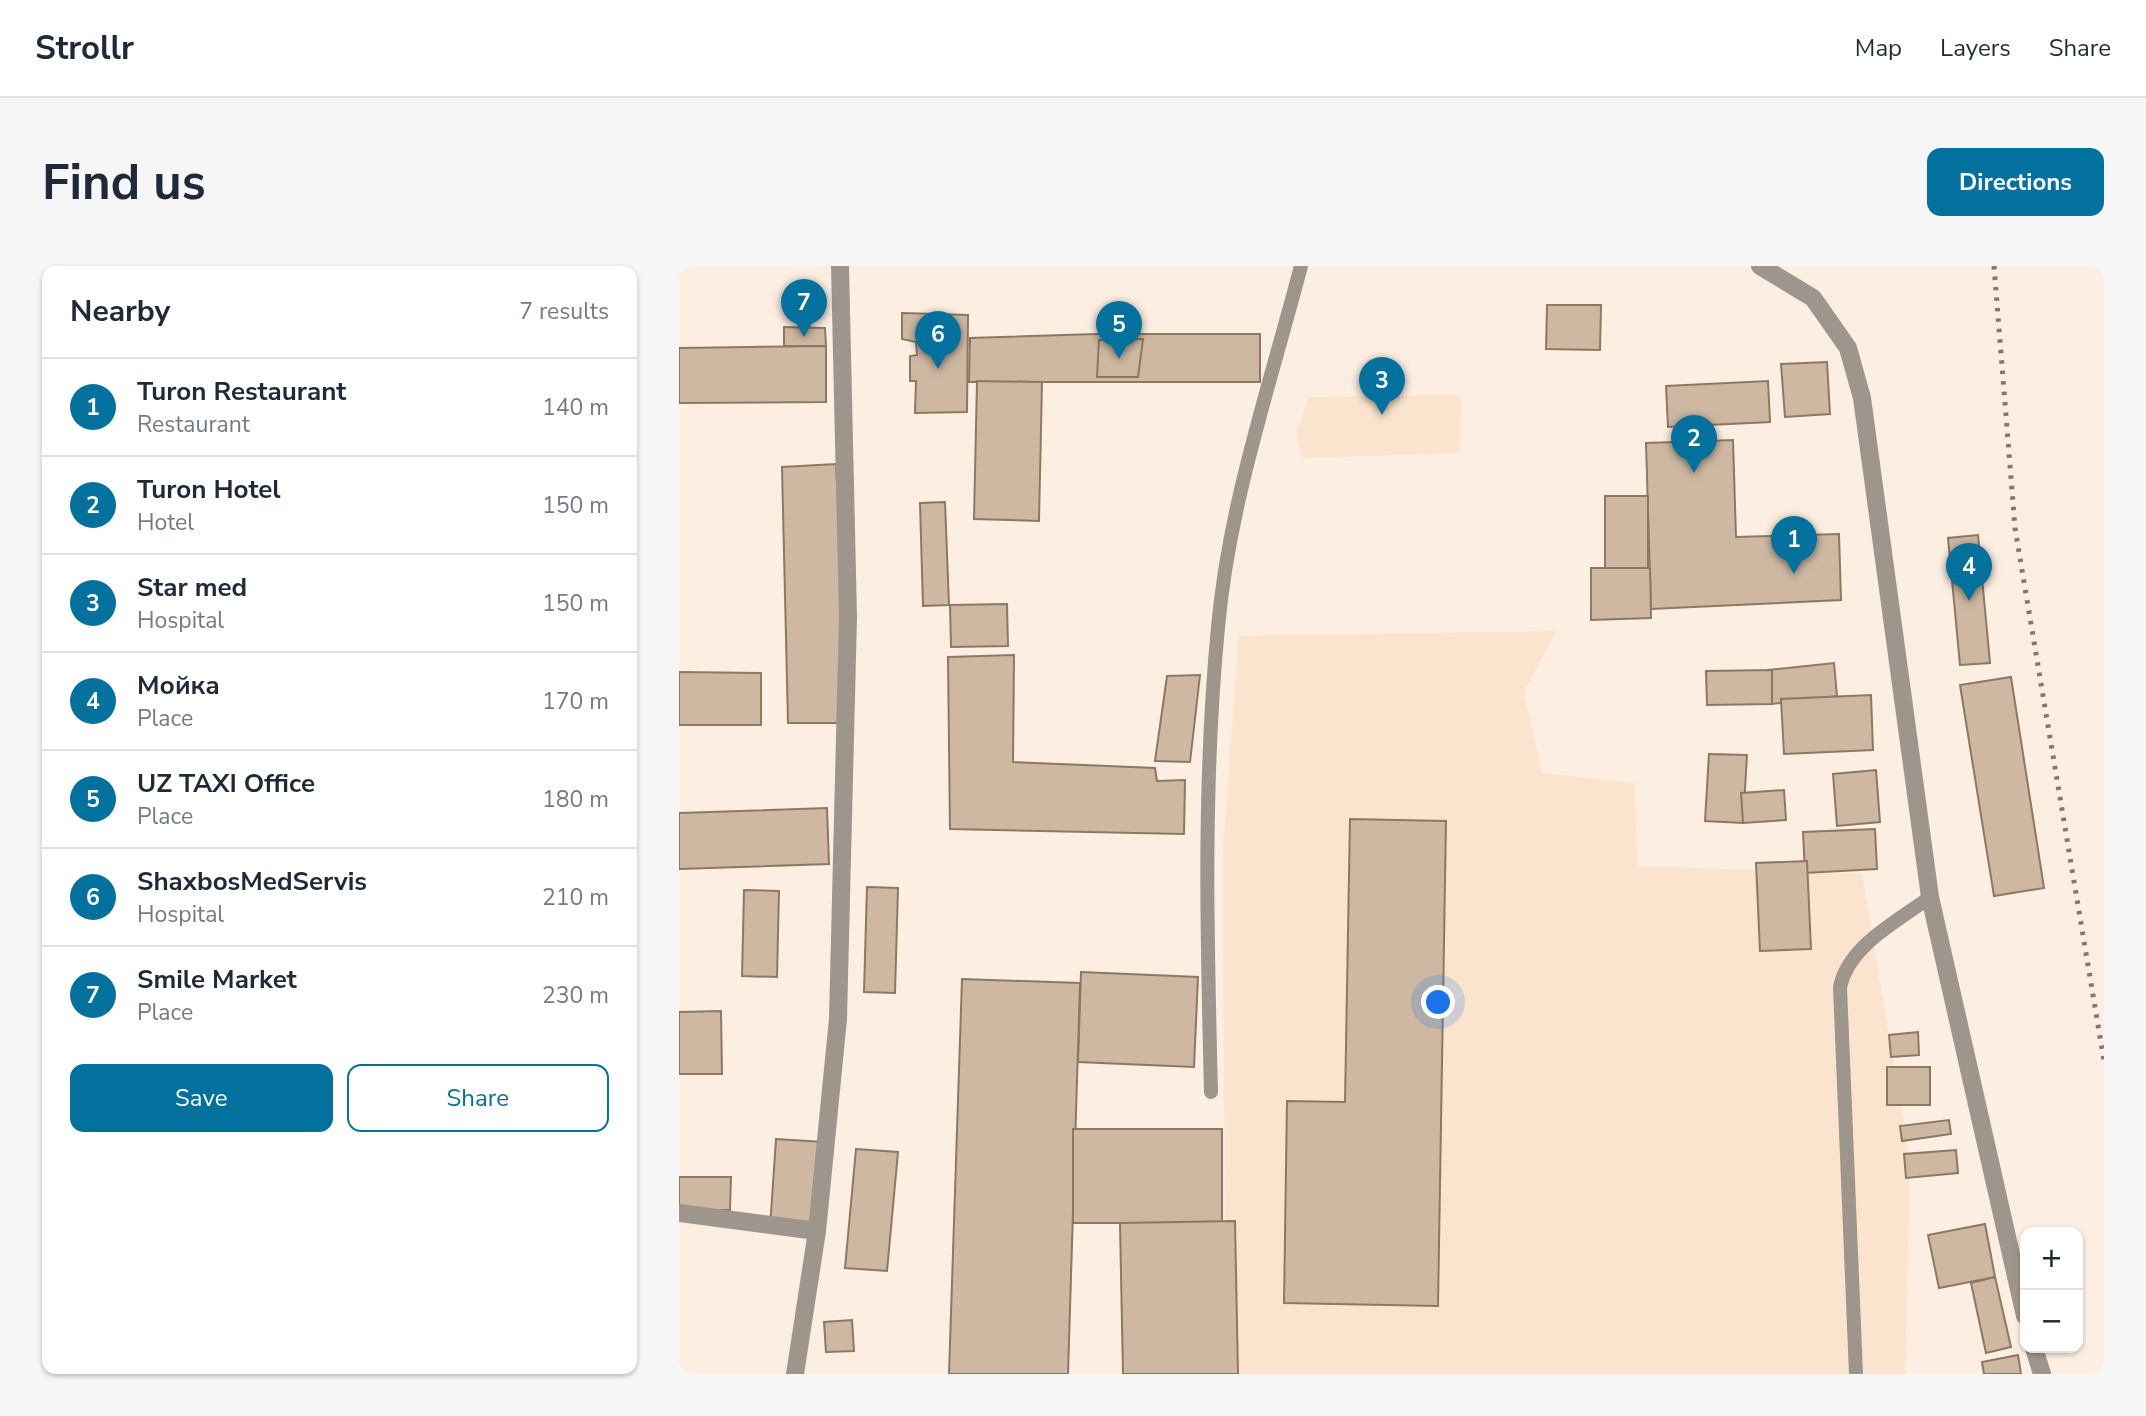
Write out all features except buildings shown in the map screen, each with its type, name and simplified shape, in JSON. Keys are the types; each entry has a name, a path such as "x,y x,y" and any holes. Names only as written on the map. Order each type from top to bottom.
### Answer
{"street":[{"path":"795,1374 817,1231 838,1019 848,617 840,266"},
{"path":"1760,266 1813,298 1848,348 1862,398 1930,897 2020,1294"},
{"path":"679,1213 817,1231"},
{"path":"2036,1353 2042,1374"}],"lane":[{"path":"1211,1092 1205,838 1218,625 1241,489 1301,266"},
{"path":"1856,1374 1840,988 1844,970 1855,954 1930,897"}],"shaded area":[{"path":"1461,395 1460,453 1302,458 1296,433 1309,397"},
{"path":"1556,631 1524,692 1542,773 1635,783 1637,866 1862,874 1910,1164 1905,1374 1204,1374 1225,1286 1223,847 1239,636"}],"railway":[{"path":"1994,266 2015,528 2104,1061"}],"place":[{"name":"Smile Market","path":"804,337"},
{"name":"UZ TAXI Office","path":"1119,359"},
{"name":"ShaxbosMedServis","path":"938,369"},
{"name":"Star med","path":"1382,415"},
{"name":"Turon Hotel","path":"1694,473"},
{"name":"Turon Restaurant","path":"1794,574"},
{"name":"Мойка","path":"1969,601"}]}
